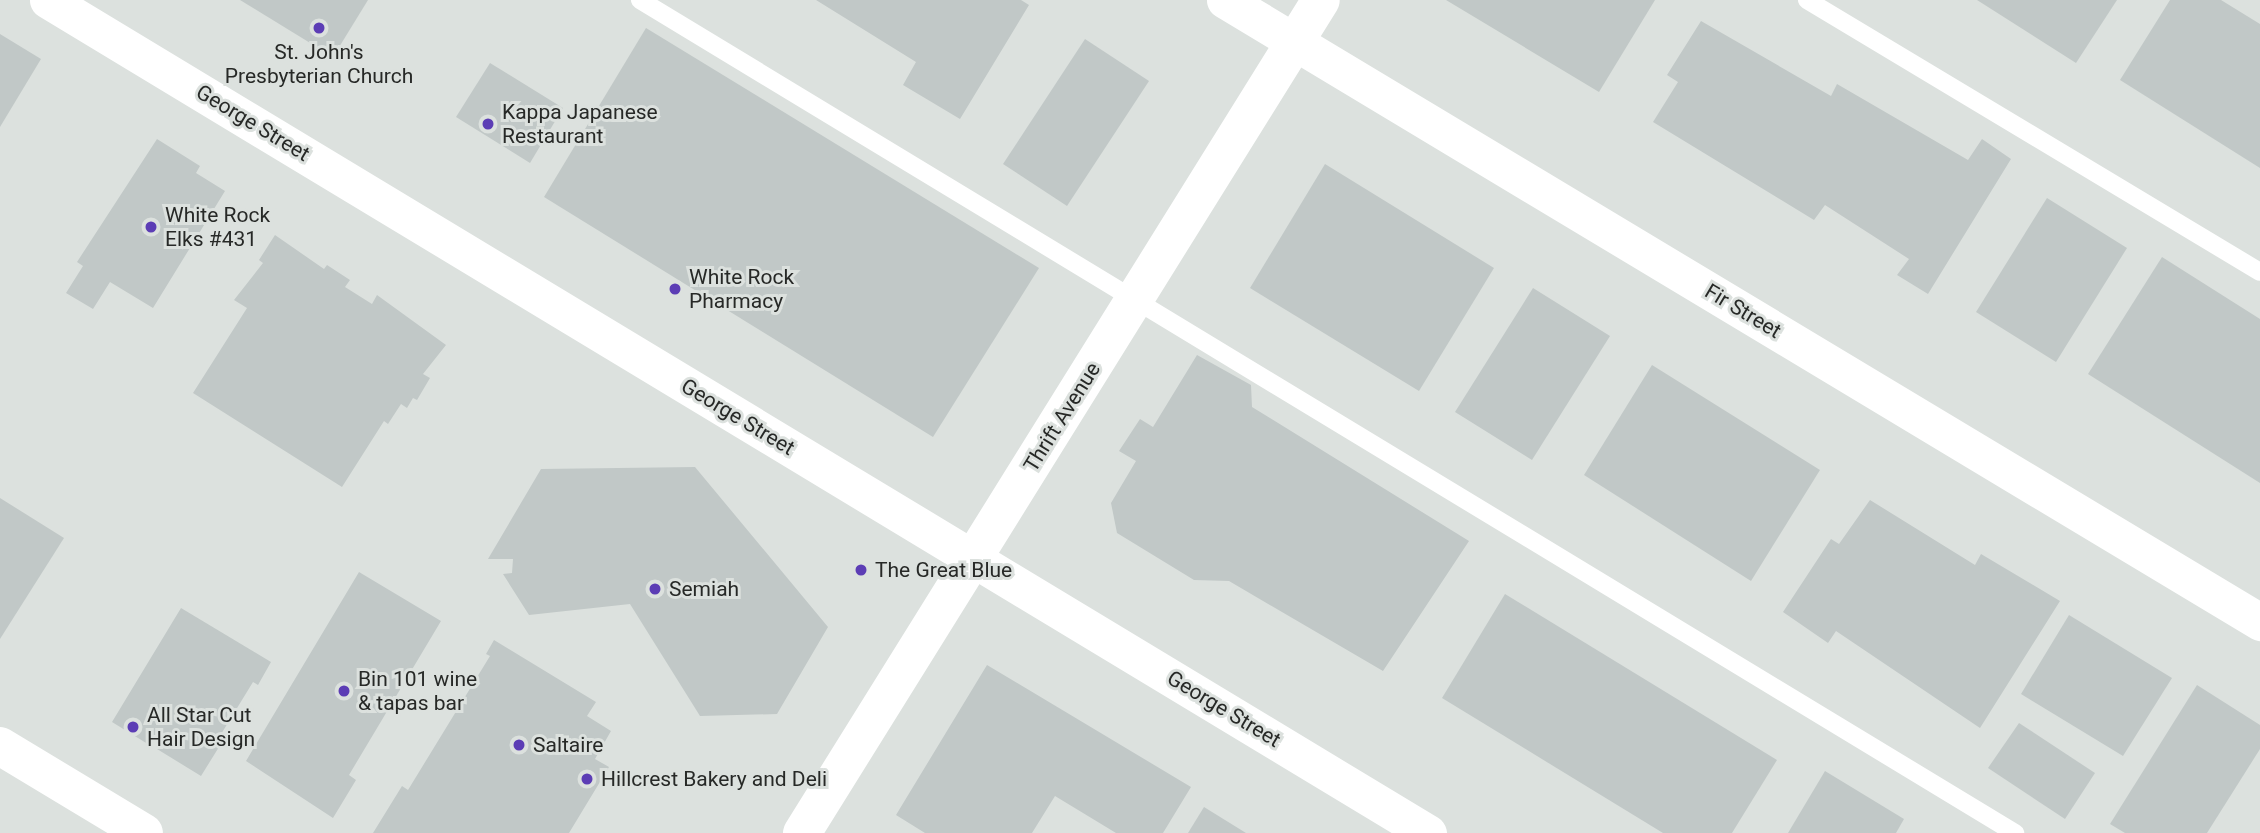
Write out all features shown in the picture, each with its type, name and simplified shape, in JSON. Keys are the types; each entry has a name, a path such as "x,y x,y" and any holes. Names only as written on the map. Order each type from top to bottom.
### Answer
{"street":[{"name":"George Street","path":"48,0 1428,833"},
{"name":"Fir Street","path":"1226,0 2260,622"},
{"name":"Thrift Avenue","path":"802,833 1321,0"},
{"path":"0,746 144,833"}],"lane":[{"path":"640,0 2015,833"},
{"path":"1807,0 2260,272"}],"building":[{"name":"St. John's Presbyterian Church","path":"240,0 368,0 333,57"},
{"path":"816,0 1021,0 1029,5 960,119 903,85 916,62"},
{"path":"1446,0 1655,0 1599,92"},
{"path":"1977,0 2117,0 2076,63"},
{"path":"2170,0 2221,0 2260,24 2260,168 2120,80"},
{"path":"1701,21 1831,96 1837,84 1968,160 1982,139 2011,159 1928,294 1897,275 1909,259 1825,205 1814,220 1653,122 1678,82 1667,75"},
{"path":"646,28 1039,268 933,437 544,197"},
{"path":"0,34 41,59 0,127"},
{"path":"1085,39 1149,81 1067,206 1003,164"},
{"path":"490,63 563,108 530,163 456,117"},
{"name":"White Rock Elks #431","path":"157,139 200,166 196,173 225,191 153,308 110,282 93,309 66,293 83,266 77,262"},
{"path":"1325,164 1494,268 1419,391 1250,288"},
{"path":"2047,198 2127,248 2056,362 1976,312"},
{"path":"275,235 324,269 327,265 350,280 345,287 372,304 377,295 446,345 423,374 430,378 417,400 413,398 407,408 401,404 388,424 384,421 342,487 193,393 247,308 234,300 263,263 259,260"},
{"path":"2162,257 2260,319 2260,483 2088,374"},
{"path":"1533,288 1610,336 1532,460 1455,412"},
{"path":"1197,355 1251,385 1252,407 1469,541 1383,671 1229,581 1194,580 1117,533 1111,503 1136,461 1119,451 1140,419 1153,427"},
{"path":"1652,365 1820,470 1751,581 1584,475"},
{"name":"Semiah","path":"695,467 828,627 777,714 700,716 630,604 529,615 503,574 512,573 513,559 488,559 541,469"},
{"path":"0,498 64,538 0,639"},
{"path":"1870,500 1975,565 1981,554 2060,601 1980,728 1836,631 1828,643 1783,612 1831,539 1839,544"},
{"name":"Bin 101 wine & tapas bar","path":"359,572 441,621 349,775 356,780 333,818 246,761"},
{"path":"1505,594 1777,760 1732,833 1663,833 1442,698"},
{"path":"181,608 271,662 258,685 253,682 215,744 219,747 201,776 157,749 162,740 157,737 151,746 112,722"},
{"path":"2069,615 2172,678 2123,756 2021,694"},
{"name":"Saltaire","path":"494,640 596,702 587,716 611,731 595,759 609,767 569,833 373,833 402,786 408,790 490,656 486,654"},
{"path":"987,665 1191,787 1163,833 1116,833 1055,796 1032,833 925,833 896,815"},
{"path":"2197,685 2260,725 2260,749 2207,833 2125,833 2110,824"},
{"path":"2019,723 2095,773 2065,819 1988,768"},
{"path":"1825,771 1904,819 1896,833 1788,833"},
{"path":"1204,807 1246,833 1188,833"}],"place":[{"name":"St. John's Presbyterian Church","path":"319,28"},
{"name":"Kappa Japanese Restaurant","path":"488,124"},
{"name":"White Rock Elks #431","path":"151,227"},
{"name":"White Rock Pharmacy","path":"675,289"},
{"name":"The Great Blue","path":"861,570"},
{"name":"Semiah","path":"655,589"},
{"name":"Bin 101 wine & tapas bar","path":"344,691"},
{"name":"All Star Cut Hair Design","path":"133,727"},
{"name":"Saltaire","path":"519,745"},
{"name":"Hillcrest Bakery and Deli","path":"587,779"}]}
